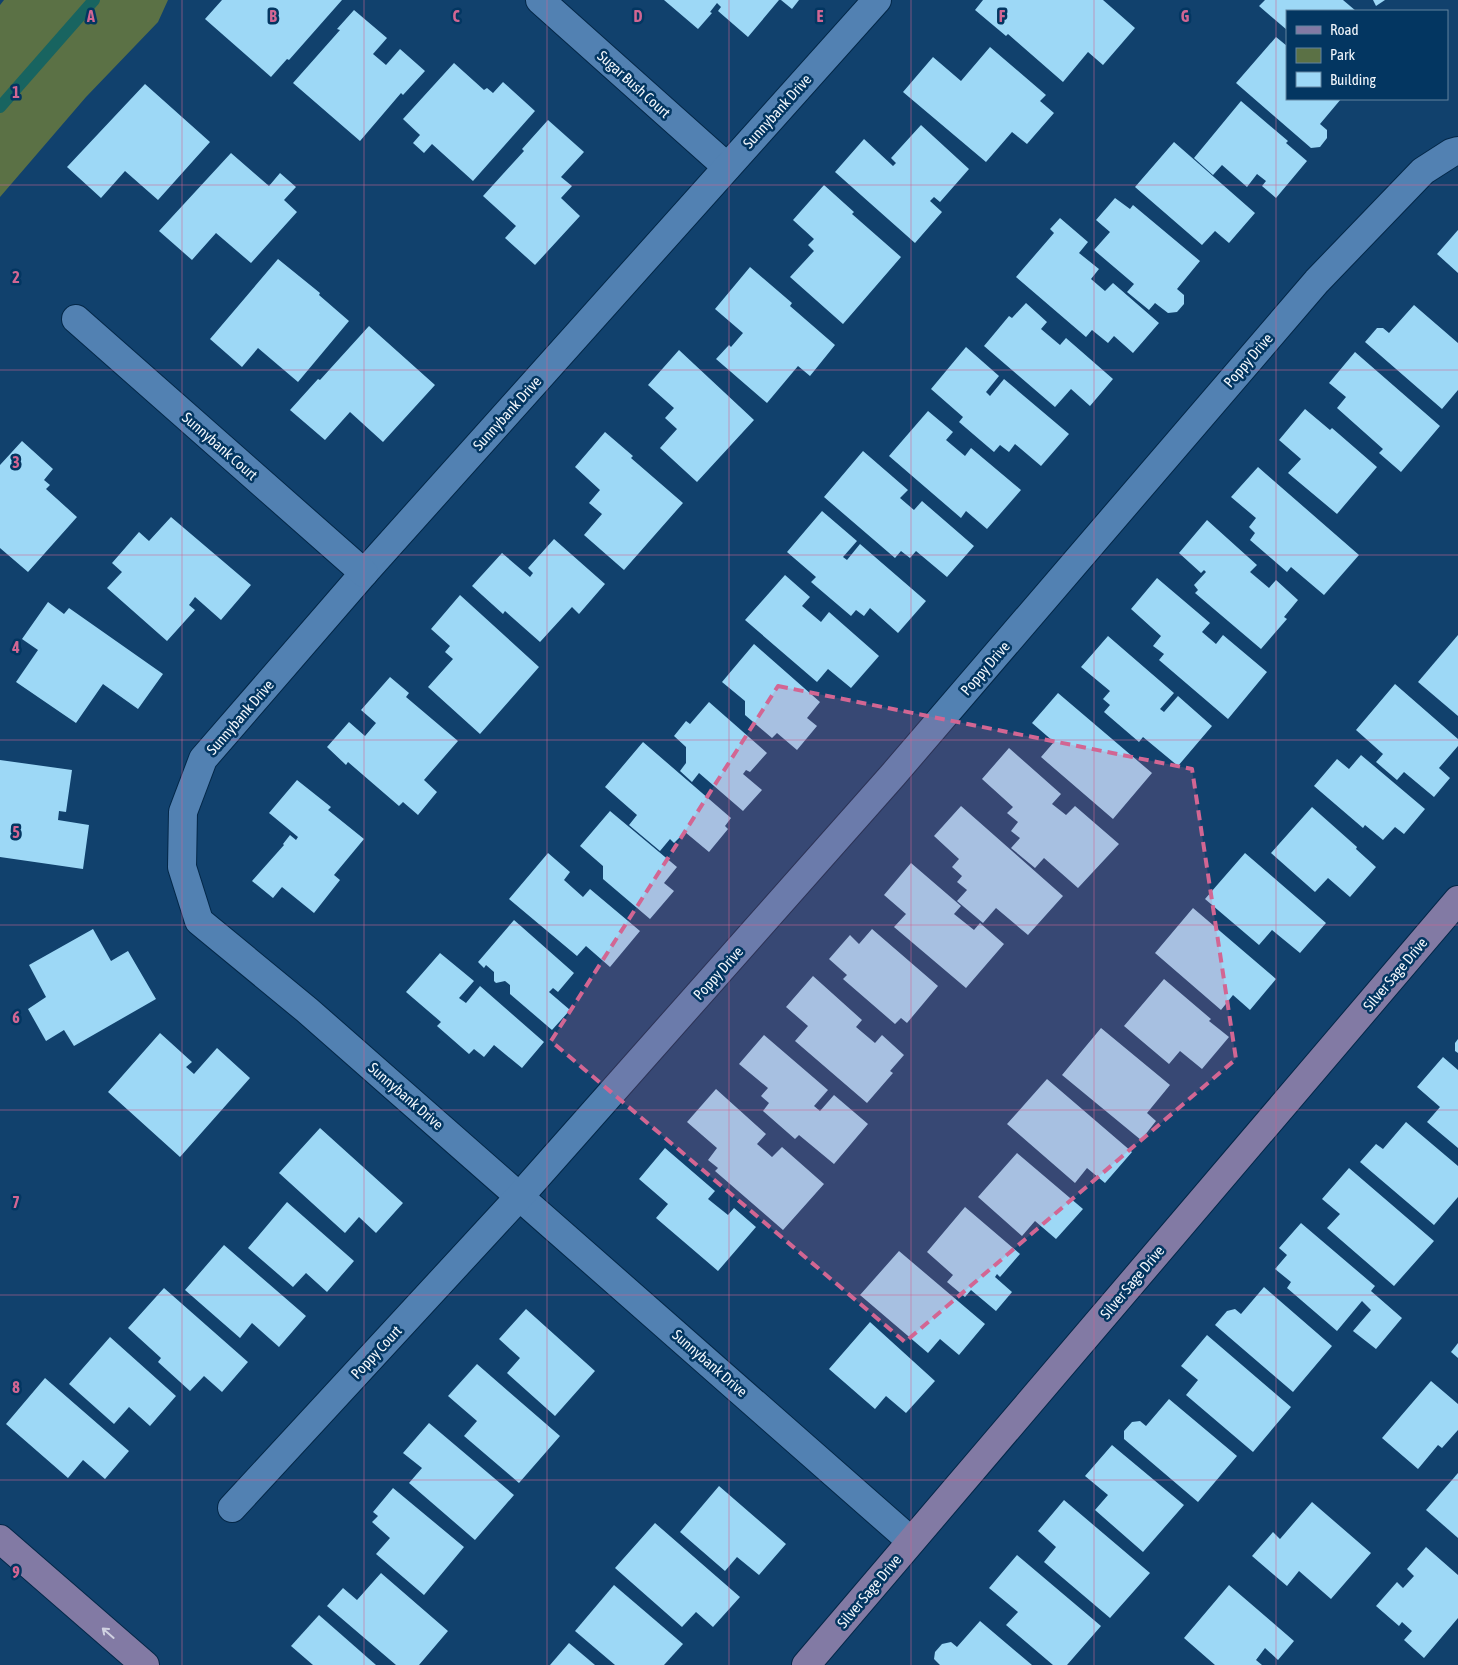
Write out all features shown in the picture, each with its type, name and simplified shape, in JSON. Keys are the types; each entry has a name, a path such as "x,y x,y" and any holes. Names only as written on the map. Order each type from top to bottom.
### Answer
{"street":[{"name":"Sugar Bush Court","path":"540,0 727,167"},
{"name":"Sunnybank Drive","path":"877,0 364,573 203,759 183,812 182,867 199,921 307,1010 911,1541"},
{"name":"Poppy Drive","path":"520,1196 894,775 1317,281 1423,171 1451,153 1458,151"},
{"name":"Sunnybank Court","path":"76,318 364,573"},
{"name":"Silver Sage Drive","path":"806,1665 1458,900"},
{"name":"Poppy Court","path":"232,1508 520,1196"},
{"path":"0,1539 145,1665"}],"highlighted area":[{"path":"778,686 1192,769 1236,1059 905,1342 551,1041"}],"green space":[{"path":"4,0 168,0 158,22 86,97 0,197 0,5"}],"building":[{"path":"222,0 342,0 289,60 287,59 271,77 205,19"},
{"path":"664,0 779,0 748,37 718,11 721,7 717,3 710,12 712,13 698,29"},
{"path":"781,0 799,0 792,9"},
{"path":"983,0 1103,0 1135,28 1103,65 1088,52 1063,82 1008,34 1006,36 975,10"},
{"path":"1265,0 1343,0 1355,10 1286,10 1286,29 1259,6"},
{"path":"1373,0 1385,0 1376,6"},
{"path":"354,10 387,38 373,54 386,65 400,49 425,71 403,95 401,93 360,141 293,83 340,30 337,29"},
{"path":"1276,37 1286,45 1286,100 1340,100 1320,124 1327,130 1327,138 1320,147 1311,148 1236,83"},
{"path":"990,47 1046,95 1040,101 1054,113 1027,144 1012,132 986,162 903,92 933,57 961,81"},
{"path":"454,63 484,90 487,88 493,93 503,82 535,111 473,181 432,144 424,153 413,143 420,135 403,119"},
{"path":"145,84 210,142 158,200 125,171 101,198 67,167"},
{"path":"1241,101 1288,141 1286,143 1307,161 1276,198 1262,186 1266,181 1257,174 1247,187 1222,165 1213,175 1194,158"},
{"path":"548,120 584,152 561,177 572,186 561,198 580,216 535,265 505,238 516,226 483,196 524,151 522,149"},
{"path":"921,125 969,169 940,202 934,197 930,201 942,212 915,243 835,172 864,139 893,166 896,163 891,158"},
{"path":"1174,142 1255,213 1229,243 1215,231 1202,245 1135,187"},
{"path":"231,153 269,186 280,173 296,187 284,200 297,212 251,263 216,233 192,260 159,231"},
{"path":"824,185 854,212 852,214 901,257 843,324 790,277 814,251 808,245 814,239 793,220"},
{"path":"1115,198 1130,209 1133,205 1200,261 1177,289 1184,295 1184,304 1177,312 1168,313 1155,303 1149,310 1127,292 1134,284 1094,250 1110,232 1096,220"},
{"path":"1060,218 1088,242 1079,253 1099,269 1091,279 1105,291 1113,283 1159,323 1133,353 1114,336 1108,343 1092,330 1086,337 1016,277 1054,233 1050,229"},
{"path":"1458,230 1458,273 1437,254"},
{"path":"278,259 320,293 319,295 349,321 298,382 258,348 242,367 210,339"},
{"path":"750,267 792,303 790,306 835,345 810,376 798,366 767,403 716,359 729,345 731,347 743,333 715,309"},
{"path":"1026,303 1047,322 1041,329 1060,345 1066,338 1113,379 1090,406 1071,389 1055,407 984,346 1009,316 1012,318"},
{"path":"1414,305 1458,343 1458,390 1442,409 1365,342 1377,328 1383,328 1389,333"},
{"path":"369,326 435,385 383,442 350,412 325,440 290,410"},
{"path":"966,347 999,376 986,392 990,396 1004,379 1069,434 1041,466 1015,444 1009,452 1000,445 994,452 959,422 963,417 931,389"},
{"path":"679,350 754,420 697,482 660,448 677,429 665,418 674,408 648,385"},
{"path":"1355,352 1440,426 1401,472 1379,453 1383,449 1337,408 1346,397 1329,383"},
{"path":"1305,409 1330,430 1332,428 1377,467 1337,514 1288,473 1301,459 1279,440"},
{"path":"928,411 953,432 946,440 965,456 971,448 1021,490 987,529 966,511 961,518 889,456"},
{"path":"605,432 633,456 631,458 683,503 624,570 584,535 602,514 589,503 600,490 575,467"},
{"path":"22,441 53,469 44,480 50,485 46,489 77,517 28,572 0,548 0,465"},
{"path":"863,451 908,490 900,498 914,510 922,501 974,546 947,577 916,551 910,558 901,551 895,558 824,497"},
{"path":"1258,467 1359,555 1324,595 1291,567 1287,572 1250,540 1255,533 1249,527 1256,518 1231,497"},
{"path":"822,511 857,541 843,557 847,560 860,544 926,601 898,633 870,608 864,616 856,610 851,616 811,582 816,577 787,552"},
{"path":"171,517 251,585 221,620 195,597 189,605 195,610 167,641 107,588 122,572 112,563 139,532 149,541"},
{"path":"1207,520 1257,565 1250,572 1269,588 1276,580 1298,600 1284,617 1287,619 1261,649 1195,593 1198,590 1194,585 1206,572 1204,570 1201,573 1179,553"},
{"path":"554,539 605,584 579,614 572,607 540,642 505,611 503,614 472,586 502,553 530,577 533,573 528,568"},
{"path":"785,575 810,597 802,606 821,622 829,612 879,656 851,688 828,669 817,682 745,620"},
{"path":"1157,578 1210,623 1202,632 1216,644 1223,635 1267,672 1228,719 1159,660 1164,654 1153,646 1161,636 1131,609"},
{"path":"460,595 539,667 480,734 428,687 453,659 445,652 450,646 431,629"},
{"path":"48,602 64,614 69,608 163,674 138,709 103,684 76,723 16,682 38,650 22,639"},
{"path":"1458,635 1458,716 1418,682"},
{"path":"1108,636 1174,693 1160,709 1164,712 1178,696 1212,726 1178,766 1143,737 1139,742 1104,712 1110,705 1103,699 1110,691 1081,667"},
{"path":"754,644 820,702 807,718 817,726 797,750 777,733 772,738 745,715 745,701 722,682"},
{"path":"390,677 409,693 406,697 458,741 424,780 437,792 418,815 403,802 399,806 348,762 346,765 327,747 349,722 365,736 376,723 361,710"},
{"path":"1395,684 1458,739 1458,746 1439,768 1450,778 1434,797 1404,772 1397,780 1376,762 1383,754 1356,730"},
{"path":"1058,693 1152,773 1113,819 1041,757 1054,742 1032,723"},
{"path":"709,702 767,753 750,772 746,770 743,774 762,790 743,811 699,773 692,782 680,771 686,763 686,747 674,736 686,721 690,724"},
{"path":"643,742 731,818 725,826 728,829 709,852 685,832 674,843 670,839 660,851 629,825 637,815 605,787"},
{"path":"1009,748 1061,794 1052,804 1066,815 1075,806 1119,844 1078,888 1044,858 1035,868 1011,848 1020,838 1011,831 1018,822 1007,813 1013,807 982,779"},
{"path":"1361,755 1425,809 1404,834 1395,827 1383,840 1365,825 1363,828 1314,786 1337,759 1349,769"},
{"path":"0,760 72,770 66,812 59,811 58,820 89,825 83,869 0,857"},
{"path":"297,780 331,807 328,810 364,839 334,875 340,880 314,913 282,887 273,898 252,881 284,845 290,835 296,840 298,837 269,813"},
{"path":"961,806 1063,896 1028,935 996,908 983,923 957,901 967,890 957,882 962,876 952,867 959,859 934,836"},
{"path":"1312,807 1357,847 1356,849 1376,867 1350,897 1328,878 1315,892 1271,853"},
{"path":"610,811 677,867 664,883 674,891 650,919 603,879 603,866 580,846"},
{"path":"548,853 570,872 564,880 583,897 590,889 640,931 610,967 586,946 577,956 509,899"},
{"path":"1245,853 1326,923 1300,953 1272,930 1259,945 1205,899"},
{"path":"911,863 961,906 954,914 974,930 980,923 1004,944 966,988 894,927 906,914 884,895"},
{"path":"1193,908 1276,979 1250,1010 1233,995 1221,1010 1155,953"},
{"path":"514,920 574,973 558,992 553,988 549,992 570,1010 552,1030 510,994 510,985 505,981 496,983 494,981 494,972 486,965 484,968 478,962"},
{"path":"93,929 111,961 128,951 156,999 74,1046 64,1030 46,1041 28,1009 46,997 29,965"},
{"path":"872,929 938,986 907,1023 901,1018 895,1024 843,979 847,975 829,959 850,935 859,944"},
{"path":"440,953 474,981 459,998 466,1003 480,986 544,1042 522,1068 494,1045 484,1057 474,1049 469,1054 437,1026 441,1022 406,992"},
{"path":"813,976 862,1020 856,1027 875,1043 882,1035 904,1055 890,1071 893,1073 867,1103 795,1041 808,1026 786,1007"},
{"path":"1164,979 1229,1037 1202,1069 1180,1051 1169,1064 1124,1026"},
{"path":"1101,1028 1170,1085 1147,1113 1156,1121 1141,1140 1062,1075"},
{"path":"160,1033 192,1062 186,1067 194,1074 217,1048 250,1078 180,1157 108,1092"},
{"path":"764,1035 828,1090 814,1106 820,1111 834,1095 868,1124 834,1164 799,1135 795,1139 763,1111 769,1103 761,1096 768,1088 739,1064"},
{"path":"1458,1039 1458,1053 1455,1051 1455,1043"},
{"path":"1443,1057 1458,1070 1458,1148 1427,1122 1440,1107 1417,1087"},
{"path":"1047,1079 1132,1152 1105,1183 1087,1168 1075,1183 1007,1124"},
{"path":"716,1089 766,1134 757,1144 772,1157 782,1147 824,1184 783,1230 715,1171 718,1168 708,1160 717,1148 687,1122"},
{"path":"1406,1122 1458,1166 1458,1197 1434,1225 1360,1162 1376,1144 1383,1149"},
{"path":"320,1128 403,1203 376,1233 359,1217 345,1233 279,1173"},
{"path":"665,1148 715,1191 708,1199 728,1215 734,1208 756,1227 718,1271 656,1218 668,1204 639,1179"},
{"path":"1017,1153 1083,1209 1056,1239 1035,1221 1022,1236 978,1197"},
{"path":"1349,1168 1434,1241 1394,1286 1327,1228 1340,1214 1322,1199"},
{"path":"287,1202 354,1261 327,1292 306,1273 293,1287 248,1248"},
{"path":"965,1207 1020,1254 1000,1277 997,1274 995,1277 1012,1292 996,1311 971,1290 965,1297 947,1282 953,1275 927,1252"},
{"path":"1301,1223 1375,1286 1371,1291 1402,1318 1376,1349 1353,1331 1371,1310 1362,1301 1337,1331 1287,1288 1291,1282 1275,1269 1287,1255 1279,1248"},
{"path":"224,1245 306,1316 279,1347 252,1323 240,1338 185,1290"},
{"path":"899,1251 985,1324 959,1355 940,1339 928,1353 860,1295"},
{"path":"1264,1287 1332,1346 1293,1392 1215,1325 1227,1311 1235,1309 1241,1314"},
{"path":"164,1288 248,1362 222,1392 204,1376 190,1391 158,1362 161,1358 128,1328"},
{"path":"526,1309 595,1371 555,1416 507,1373 520,1358 499,1339"},
{"path":"870,1322 935,1381 906,1413 886,1396 875,1409 829,1369"},
{"path":"1207,1335 1291,1407 1253,1452 1186,1395 1198,1380 1181,1366"},
{"path":"110,1337 176,1396 150,1426 129,1407 114,1424 69,1384"},
{"path":"1458,1343 1458,1358 1451,1352"},
{"path":"477,1364 560,1436 519,1483 464,1436 477,1421 448,1396"},
{"path":"45,1378 129,1451 105,1479 83,1460 68,1478 6,1424"},
{"path":"1431,1381 1458,1404 1458,1430 1442,1448 1438,1445 1418,1469 1382,1438"},
{"path":"1169,1399 1237,1456 1198,1502 1124,1439 1124,1431 1132,1422 1140,1421 1146,1426"},
{"path":"429,1423 514,1495 475,1540 409,1483 422,1468 403,1453"},
{"path":"1112,1445 1184,1505 1143,1552 1095,1510 1108,1495 1085,1476"},
{"path":"1458,1473 1458,1538 1426,1510"},
{"path":"719,1486 786,1544 759,1575 737,1557 725,1571 680,1532"},
{"path":"393,1488 464,1547 424,1595 376,1554 390,1538 372,1522 378,1516 373,1512"},
{"path":"1064,1500 1150,1573 1110,1618 1044,1562 1056,1547 1038,1531"},
{"path":"1312,1502 1371,1553 1331,1599 1299,1571 1287,1586 1252,1556 1273,1532 1280,1539"},
{"path":"655,1523 740,1597 713,1627 696,1612 682,1627 615,1568"},
{"path":"1426,1547 1458,1575 1458,1618 1424,1658 1404,1640 1412,1631 1402,1622 1399,1626 1376,1606 1397,1582 1403,1588 1414,1576 1407,1569"},
{"path":"1017,1555 1101,1626 1067,1665 1053,1665 1006,1625 1018,1612 989,1588"},
{"path":"381,1573 448,1631 419,1665 396,1665 327,1606 343,1588 357,1600"},
{"path":"614,1585 683,1644 664,1665 615,1665 575,1631"},
{"path":"1229,1585 1294,1641 1278,1660 1265,1648 1256,1660 1262,1665 1215,1665 1184,1638"},
{"path":"319,1615 376,1665 313,1665 291,1646"},
{"path":"980,1621 1032,1665 940,1665 934,1659 935,1652 942,1644 951,1642 957,1647"},
{"path":"569,1643 595,1665 550,1665"}],"waterway":[{"path":"0,107 94,0"}]}
